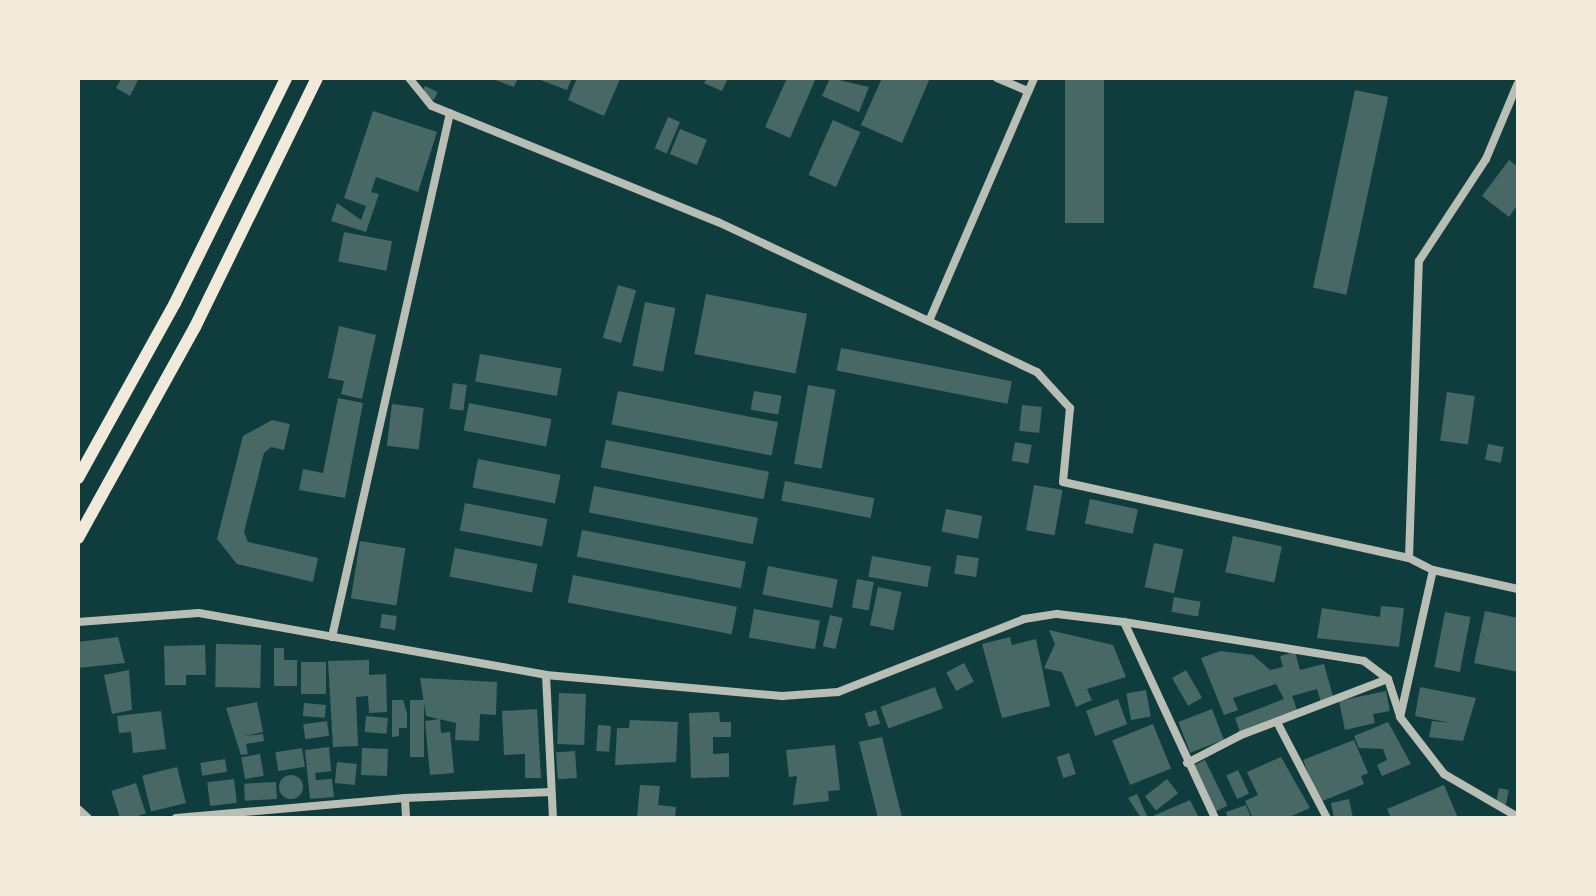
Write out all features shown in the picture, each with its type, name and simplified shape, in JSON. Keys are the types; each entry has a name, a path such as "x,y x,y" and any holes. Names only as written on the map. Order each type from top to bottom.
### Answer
{"highway":[{"path":"78,478 175,303 286,78"},
{"path":"78,538 195,326 317,78"}],"street":[{"path":"409,78 432,106 718,222 1038,372 1070,408 1063,482 1409,558 1432,570 1518,589"},
{"path":"998,78 1028,91"},
{"path":"929,321 1034,78"},
{"path":"1409,558 1418,262 1486,158 1518,83"},
{"path":"332,637 450,113"},
{"path":"1400,717 1432,570"},
{"path":"78,622 199,613 546,675 782,696 838,692 1024,619 1057,614 1124,622 1364,662 1388,680 1400,717 1444,774 1518,817"},
{"path":"1124,622 1215,818"},
{"path":"546,675 554,818"},
{"path":"1187,763 1388,680"},
{"path":"1278,724 1326,818"},
{"path":"176,818 404,798 551,792"},
{"path":"404,798 406,818"},
{"path":"78,809 88,818"}],"path":[{"path":"364,78 377,78"}],"building":[{"path":"122,78 139,78 130,96 116,88"},
{"path":"490,78 518,78 514,87"},
{"path":"535,78 572,78 567,90"},
{"path":"577,78 620,79 604,116 568,100"},
{"path":"707,78 728,78 722,91 704,83"},
{"path":"787,78 816,78 790,138 765,127"},
{"path":"830,78 869,87 859,112 822,96"},
{"path":"882,78 930,78 902,143 861,125"},
{"path":"1065,78 1104,78 1104,223 1065,223"},
{"path":"425,86 438,92 434,100 421,94"},
{"path":"1355,90 1388,97 1346,295 1313,288"},
{"path":"373,111 437,132 418,192 376,177 371,192 379,194 366,232 331,221 337,203 361,220 366,206 344,198"},
{"path":"668,117 680,122 667,153 655,148"},
{"path":"833,120 860,132 836,187 809,175"},
{"path":"680,129 707,140 697,165 670,154"},
{"path":"1509,160 1518,167 1518,204 1509,217 1482,196"},
{"path":"344,232 392,241 386,271 338,261"},
{"path":"618,285 636,290 621,343 603,338"},
{"path":"706,294 807,314 795,374 694,354"},
{"path":"645,302 675,308 663,372 633,366"},
{"path":"339,326 376,335 362,399 341,394 344,381 328,378"},
{"path":"841,348 1012,381 1007,404 837,371"},
{"path":"480,354 562,368 557,396 475,382"},
{"path":"453,383 467,385 463,411 449,409"},
{"path":"808,385 836,390 822,469 794,464"},
{"path":"618,391 778,422 772,455 612,424"},
{"path":"754,391 782,396 778,415 751,410"},
{"path":"1447,392 1475,396 1468,444 1440,441"},
{"path":"338,398 363,403 345,498 299,490 303,469 323,473"},
{"path":"469,403 551,419 546,447 464,430"},
{"path":"392,404 424,408 419,450 387,446"},
{"path":"1022,405 1042,407 1039,433 1019,431"},
{"path":"272,420 290,424 284,450 271,447 264,453 244,532 248,542 318,558 313,582 237,564 217,539 243,436"},
{"path":"606,440 769,472 764,499 601,467"},
{"path":"1015,442 1032,445 1028,464 1012,461"},
{"path":"1488,444 1504,447 1501,463 1485,460"},
{"path":"478,459 560,475 555,503 472,487"},
{"path":"785,481 874,498 871,518 781,501"},
{"path":"1034,485 1063,490 1055,535 1026,530"},
{"path":"594,486 758,518 753,544 589,513"},
{"path":"1090,499 1138,509 1133,534 1085,523"},
{"path":"465,503 547,519 542,547 460,530"},
{"path":"946,509 982,516 978,539 942,532"},
{"path":"582,530 746,562 741,588 577,557"},
{"path":"1233,536 1282,546 1274,583 1225,572"},
{"path":"360,541 405,548 396,605 351,598"},
{"path":"1154,543 1183,549 1174,593 1145,587"},
{"path":"455,548 537,564 532,592 449,576"},
{"path":"957,555 979,558 976,577 954,574"},
{"path":"872,556 931,566 927,587 868,577"},
{"path":"768,566 838,580 832,608 762,594"},
{"path":"573,575 737,607 732,634 568,602"},
{"path":"857,579 874,582 869,611 852,608"},
{"path":"878,587 901,592 893,630 870,625"},
{"path":"1174,597 1201,602 1198,616 1171,612"},
{"path":"1381,606 1404,608 1399,647 1317,638 1322,608 1380,617"},
{"path":"754,609 820,621 815,649 749,638"},
{"path":"1485,611 1518,618 1518,672 1474,663"},
{"path":"1445,612 1471,617 1460,672 1434,667"},
{"path":"382,614 397,616 395,630 380,628"},
{"path":"830,615 843,618 835,649 823,646"},
{"path":"1049,630 1113,645 1126,677 1087,689 1092,700 1076,707 1062,672 1044,668 1055,644"},
{"path":"118,637 125,663 78,668 78,642"},
{"path":"1010,637 1012,645 1036,639 1050,706 1002,718 982,644"},
{"path":"216,644 261,645 260,688 215,687"},
{"path":"205,645 206,675 186,675 186,685 165,685 164,646"},
{"path":"274,648 284,648 284,660 297,660 297,686 274,686"},
{"path":"1220,651 1253,655 1270,670 1283,667 1280,656 1295,652 1300,670 1324,664 1334,700 1321,703 1317,689 1292,696 1297,710 1240,732 1235,718 1284,699 1273,678 1276,684 1233,698 1238,710 1224,715 1201,658"},
{"path":"369,660 369,675 386,674 387,712 369,713 368,696 356,697 358,746 333,747 328,661"},
{"path":"301,662 326,662 326,694 301,694"},
{"path":"964,663 974,682 956,691 946,672"},
{"path":"129,670 132,710 112,714 104,675"},
{"path":"1186,670 1202,698 1188,706 1172,678"},
{"path":"420,678 497,682 496,715 480,714 479,741 455,740 456,723 426,716"},
{"path":"935,687 943,709 888,728 880,707"},
{"path":"1420,687 1476,698 1463,741 1429,737 1432,721 1451,723 1415,716"},
{"path":"1146,690 1151,717 1131,720 1126,693"},
{"path":"1386,691 1390,711 1373,714 1375,723 1345,730 1339,701"},
{"path":"559,693 586,694 584,745 557,744"},
{"path":"1118,699 1127,724 1095,736 1086,711"},
{"path":"392,700 403,700 407,728 399,728 399,736 392,737"},
{"path":"410,700 424,700 424,757 410,757"},
{"path":"257,702 263,732 244,736 263,734 264,741 246,744 248,754 241,755 226,708"},
{"path":"304,703 326,705 325,718 303,716"},
{"path":"537,709 541,778 525,778 525,754 504,755 502,711"},
{"path":"1212,709 1224,740 1190,753 1178,722"},
{"path":"876,710 880,723 869,727 865,714"},
{"path":"161,711 166,749 133,753 131,732 119,733 117,716"},
{"path":"719,712 720,722 731,722 731,737 713,737 713,754 729,753 729,777 691,778 689,713"},
{"path":"366,716 388,718 387,734 365,732"},
{"path":"440,719 441,733 450,732 454,773 430,775 425,721"},
{"path":"630,720 678,722 676,762 615,765 617,728 629,728"},
{"path":"327,721 329,736 305,739 303,724"},
{"path":"1388,722 1411,764 1382,776 1377,765 1387,760 1383,749 1359,748 1354,736"},
{"path":"1153,724 1171,769 1130,785 1112,740"},
{"path":"598,725 611,726 609,752 596,751"},
{"path":"882,737 902,817 878,818 859,742"},
{"path":"1354,740 1368,773 1361,776 1364,784 1320,802 1303,760"},
{"path":"835,745 840,790 828,791 829,801 793,805 797,776 789,777 786,750"},
{"path":"329,747 331,771 315,773 316,780 332,779 334,797 310,799 305,750"},
{"path":"302,748 305,767 278,771 275,752"},
{"path":"362,748 388,749 387,776 361,775"},
{"path":"575,751 577,778 558,779 556,752"},
{"path":"1069,753 1076,774 1063,778 1057,757"},
{"path":"260,754 264,776 245,779 241,757"},
{"path":"1281,757 1310,808 1287,818 1253,818 1245,801 1258,795 1247,772"},
{"path":"225,759 227,772 202,776 200,763"},
{"path":"1205,760 1227,806 1216,812 1193,766"},
{"path":"337,762 357,764 355,785 335,783"},
{"path":"177,767 186,803 151,812 142,776"},
{"path":"1238,770 1249,794 1237,799 1226,775"},
{"path":"291,775 303,787 291,799 279,787"},
{"path":"234,779 237,803 210,806 207,782"},
{"path":"1167,779 1178,793 1156,810 1145,796"},
{"path":"276,782 277,799 245,801 244,784"},
{"path":"136,783 146,813 120,818 111,791"},
{"path":"640,785 660,786 658,805 676,807 675,818 637,818"},
{"path":"1444,785 1458,818 1391,818 1387,809"},
{"path":"1499,788 1509,790 1506,807 1496,805"},
{"path":"1137,794 1147,816 1141,818 1128,798"},
{"path":"1349,799 1353,818 1334,818 1331,803"},
{"path":"1190,800 1199,818 1153,816"},
{"path":"1246,805 1251,818 1228,818 1226,812"}]}
